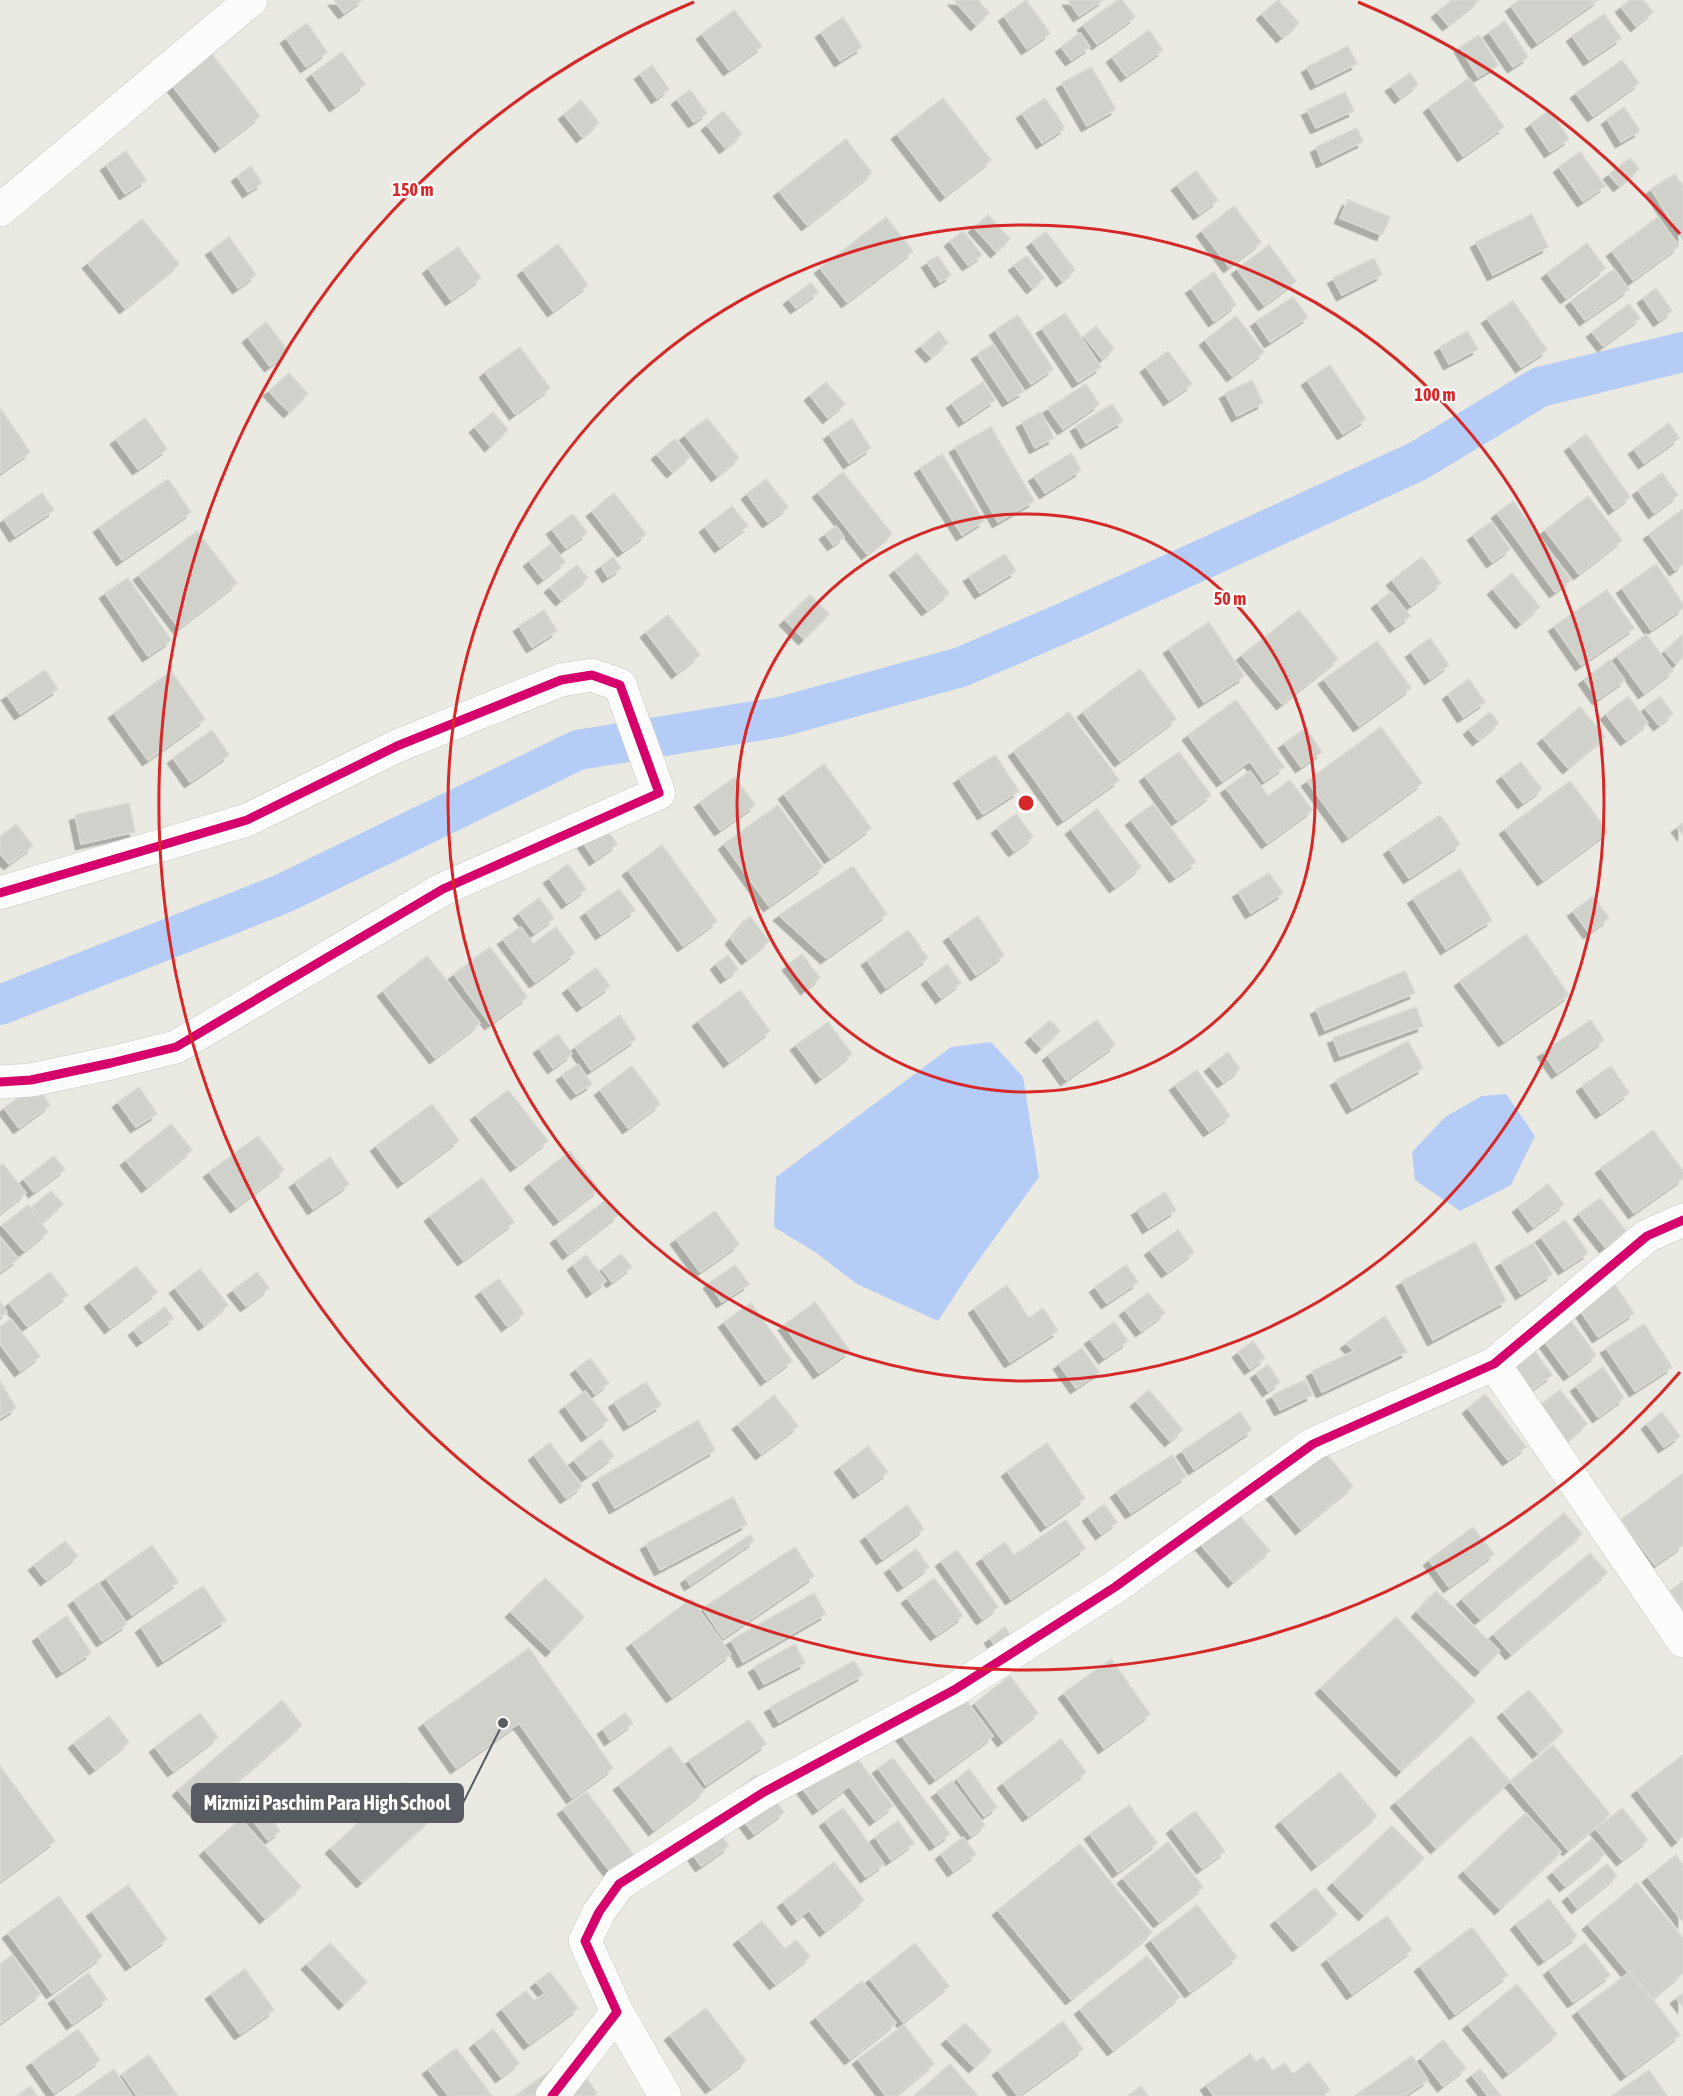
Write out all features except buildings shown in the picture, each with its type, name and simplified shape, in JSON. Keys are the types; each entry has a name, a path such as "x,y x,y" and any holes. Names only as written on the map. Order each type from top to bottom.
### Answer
{"street":[{"path":"0,210 251,0"},
{"path":"0,893 247,820 397,746 561,680 592,675 620,685 659,793 443,889 176,1047 31,1080 0,1082"},
{"path":"665,2096 617,2012 585,1941 599,1912 619,1884 764,1792 954,1690 1115,1587 1313,1444 1494,1364 1647,1236 1683,1220"},
{"path":"1494,1364 1683,1641"},
{"path":"552,2096 617,2012"}],"water":[{"path":"991,1042 1023,1077 1039,1177 970,1272 938,1321 857,1284 815,1252 774,1227 776,1177 951,1047"},
{"path":"1506,1094 1535,1136 1511,1185 1460,1211 1415,1180 1412,1152 1445,1117 1482,1096"}],"waterway":[{"path":"0,1005 282,894 578,750 780,717 961,667 1068,621 1418,461 1540,387 1683,352"}],"cycle path":[{"path":"0,893 247,820 397,746 561,680 592,675 620,685 659,793 443,889 176,1047 31,1080 0,1082"},
{"path":"552,2096 617,2012 585,1941 599,1912 619,1884 764,1792 954,1690 1115,1587 1313,1444 1494,1364 1647,1236 1683,1220"}],"place":[{"name":"Mizmizi Paschim Para High School","path":"503,1723"}]}
